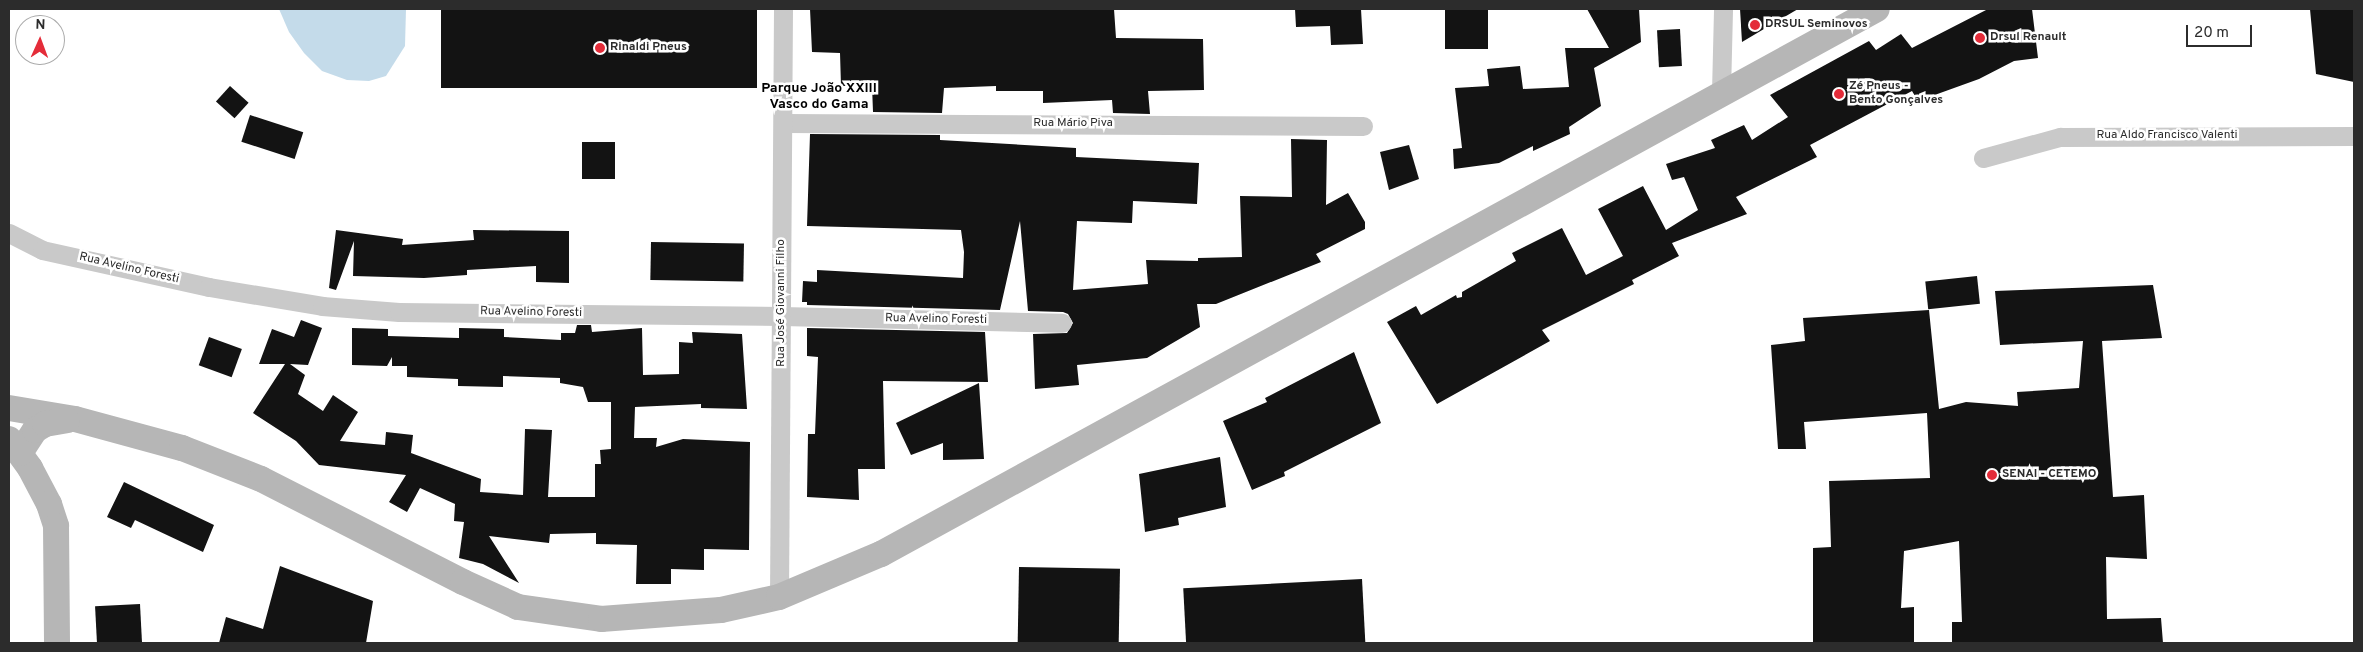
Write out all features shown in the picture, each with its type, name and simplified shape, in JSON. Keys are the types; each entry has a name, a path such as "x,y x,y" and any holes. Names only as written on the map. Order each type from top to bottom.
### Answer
{"main road":[{"path":"9,408 75,418 182,448 261,480 463,582 518,606 601,619 680,615 779,597 881,554 1721,92 1877,9"},
{"path":"58,643 56,526 49,504 14,446 45,424 75,418"}],"street":[{"name":"Rua José Giovanni Filho","path":"779,597 783,9"},
{"path":"1721,92 1723,9"},
{"name":"Rua Mário Piva","path":"783,123 1363,126"},
{"name":"Rua Aldo Francisco Valenti","path":"1983,158 2060,137 2354,136"},
{"name":"Rua Avelino Foresti","path":"9,233 42,250 209,287 322,306 399,312 782,316 1062,323"}],"water":[{"path":"279,9 406,9 405,46 386,76 369,81 347,80 322,71 304,53 289,32"}],"building":[{"name":"Rinaldi Pneus","path":"441,9 757,9 757,88 441,88"},
{"path":"810,9 1114,9 1116,38 1203,39 1204,90 1148,91 1150,114 1113,113 1112,100 1043,103 1043,91 996,91 996,86 944,88 942,113 873,112 872,86 841,86 840,53 812,52"},
{"path":"1295,9 1361,9 1363,44 1331,45 1330,26 1296,27"},
{"path":"1445,9 1488,9 1488,49 1445,49"},
{"path":"1587,9 1639,9 1641,42 1594,68 1601,106 1569,127 1570,134 1533,151 1533,146 1499,163 1454,169 1453,149 1462,148 1455,88 1489,86 1487,69 1520,66 1523,89 1569,87 1565,48 1609,48"},
{"name":"DRSUL Seminovos","path":"1740,9 1798,9 1742,42"},
{"path":"1988,9 2032,9 2038,58 2014,61 1979,79 1918,101 1912,91 1810,145 1817,157 1736,197 1747,214 1672,243 1679,256 1632,280 1634,284 1542,330 1550,341 1437,404 1387,322 1416,306 1421,315 1456,295 1457,298 1462,297 1462,292 1516,261 1512,253 1562,228 1586,275 1623,256 1598,209 1643,186 1666,230 1698,210 1684,177 1672,180 1666,164 1715,148 1711,140 1744,125 1752,140 1788,117 1770,95 1869,41 1876,50 1901,34 1912,48"},
{"path":"2310,9 2354,9 2354,82 2316,74"},
{"path":"1680,29 1682,66 1659,67 1657,30"},
{"path":"230,86 249,103 235,118 216,102"},
{"path":"250,115 303,132 295,159 241,142"},
{"path":"810,134 940,135 940,140 1076,148 1076,157 1199,163 1197,204 1133,201 1132,223 1077,221 1073,290 1148,284 1146,260 1198,261 1198,258 1242,257 1240,196 1292,197 1291,139 1327,140 1326,205 1348,193 1365,222 1365,229 1316,254 1321,262 1216,304 1197,304 1200,327 1147,358 1077,365 1079,385 1035,389 1033,334 1067,333 1073,323 1068,314 1063,312 1028,311 1020,221 1000,310 807,305 807,302 802,302 803,281 817,282 817,270 963,278 964,252 961,230 807,226"},
{"path":"582,142 615,142 615,179 582,179"},
{"path":"1409,145 1419,179 1389,190 1380,152"},
{"path":"336,230 403,239 402,245 474,240 473,230 569,231 569,283 536,282 536,266 467,270 467,275 424,278 353,276 354,241 336,290 329,288"},
{"path":"651,242 744,244 743,282 650,280"},
{"path":"1977,276 1980,304 1928,309 1925,281"},
{"name":"SENAI - CETEMO","path":"2153,285 2162,338 2102,341 2113,497 2144,495 2147,559 2106,557 2107,619 2161,618 2163,643 1952,643 1952,622 1962,622 1959,541 1904,551 1901,608 1914,607 1914,643 1813,643 1813,548 1831,547 1829,481 1930,478 1927,413 1804,422 1806,449 1778,449 1771,345 1805,341 1803,318 1929,310 1939,409 1966,402 2018,406 2017,392 2079,388 2083,341 2000,345 1995,291"},
{"path":"301,320 322,328 308,365 290,364 305,375 298,394 323,411 333,395 358,412 340,441 385,445 386,432 413,435 411,453 481,479 480,492 523,495 525,429 552,430 548,497 595,497 595,464 601,464 600,450 611,449 611,402 588,402 583,387 560,383 560,378 503,376 503,387 458,386 458,379 407,377 407,366 392,366 392,357 387,366 352,365 352,328 388,329 388,336 459,338 459,328 504,329 504,337 561,340 561,333 575,333 577,325 591,325 592,332 642,328 643,375 679,374 679,342 693,343 692,332 742,334 747,409 701,408 701,404 635,407 634,438 657,438 656,447 683,439 750,442 749,550 704,549 704,570 671,569 671,584 636,584 637,545 596,544 596,533 550,534 549,543 489,536 519,583 483,564 459,558 464,522 454,521 455,504 420,488 407,512 389,502 406,475 319,465 296,441 253,413 285,364 259,364 272,329 294,337"},
{"path":"807,328 985,332 988,382 883,381 885,469 858,469 859,500 807,497 808,434 815,434 818,357 807,356"},
{"path":"209,337 242,349 232,377 199,365"},
{"path":"1354,352 1381,423 1284,472 1285,476 1252,490 1223,421 1267,402 1265,398"},
{"path":"979,383 984,459 943,460 943,443 911,455 896,423"},
{"path":"1220,457 1226,507 1178,518 1179,525 1145,532 1139,474"},
{"path":"124,482 214,525 203,552 135,520 131,528 107,517"},
{"path":"280,566 373,601 366,643 219,643 226,617 263,629"},
{"path":"1019,567 1120,569 1119,643 1018,643"},
{"path":"1362,579 1365,643 1186,643 1183,588"},
{"path":"140,604 142,643 97,643 95,606"}],"place":[{"name":"DRSUL Seminovos","path":"1755,25"},
{"name":"Drsul Renault","path":"1980,38"},
{"name":"Rinaldi Pneus","path":"600,48"},
{"name":"Zé Pneus - Bento Gonçalves","path":"1839,94"},
{"name":"SENAI - CETEMO","path":"1992,475"}],"district":[{"name":"Parque João XXIII Vasco do Gama","path":"819,98"}]}
